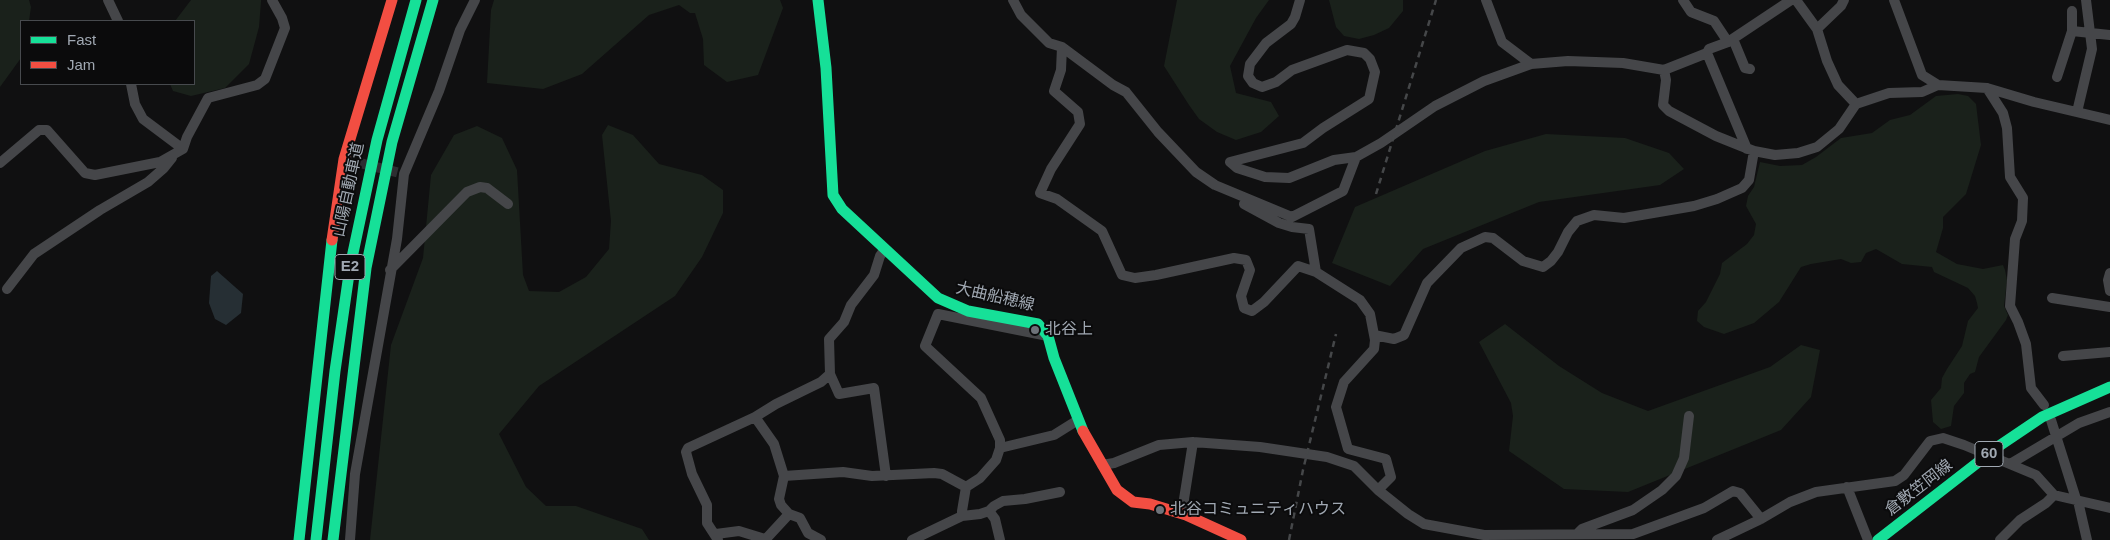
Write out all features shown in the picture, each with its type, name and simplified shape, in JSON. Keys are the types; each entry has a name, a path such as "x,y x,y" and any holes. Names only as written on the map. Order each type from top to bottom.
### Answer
{"main road":[{"path":"299,540 321,329 338,191 344,159 392,0"},
{"name":"山陽自動車道","path":"316,540 336,371 359,222 377,140 416,0"},
{"name":"山陽自動車道","path":"333,540 356,346 374,224 392,142 432,0"},
{"name":"大曲船穂線","path":"818,0 826,68 833,195 842,209 938,298 968,311 1038,324 1048,336"},
{"path":"1048,336 1078,420 1117,490 1133,502 1150,504 1186,515 1241,540"},
{"name":"倉敷笠岡線","path":"1878,540 1988,455 2042,417 2110,387"}],"street":[{"path":"108,0 118,20"},
{"path":"8,289 34,254 100,210 148,182 164,168 180,151 208,98 257,85 265,79 285,28 272,0"},
{"path":"350,540 355,474 397,239 404,174 439,91 460,30 475,0"},
{"path":"1300,0 1291,24 1266,43 1250,64 1248,76 1252,83 1262,86 1276,82 1292,70 1347,50 1364,53 1370,59 1375,72 1369,99 1303,143 1230,162 1237,168 1265,177 1288,178 1334,160 1356,157 1381,143 1436,106 1484,81 1531,64 1568,61 1623,63 1664,70 1707,54 1709,49 1730,41 1791,0"},
{"path":"1486,0 1502,42 1531,64"},
{"path":"1683,0 1691,12 1714,21 1730,41 1745,68 1750,69"},
{"path":"1796,0 1818,29 1827,61 1838,85 1856,104"},
{"path":"1818,29 1841,6 1844,0"},
{"path":"1894,0 1922,75 1938,85"},
{"path":"2077,112 2092,49 2086,0"},
{"path":"1014,1 1021,15 1049,43 1062,47 1113,85 1126,92 1158,132 1196,172 1215,185 1292,217 1343,191 1356,157"},
{"path":"2057,77 2072,31 2072,10"},
{"path":"2072,31 2110,35"},
{"path":"1062,47 1061,70 1054,91 1078,112 1080,124 1050,169 1040,193 1057,199 1102,231 1122,275 1135,278 1156,275 1234,258 1246,260 1250,270 1240,296 1244,308 1252,311 1264,302 1298,266 1316,272 1360,300 1370,314 1374,335 1374,348 1344,382 1336,407 1348,449 1386,459 1391,477 1378,490"},
{"path":"1374,335 1394,339 1404,335 1427,283 1461,248 1486,237 1494,238 1523,261 1543,267 1558,252 1568,232 1577,221 1594,216 1624,218 1694,206 1742,188 1749,180 1750,150 1707,54"},
{"path":"1664,70 1666,80 1663,105 1669,111 1716,136 1750,150 1775,155 1798,153 1817,147 1839,129 1856,104 1889,93 1922,92 1938,85 1987,88 2110,120"},
{"path":"131,85 135,104 143,119 180,151"},
{"path":"1987,88 2003,112 2007,128 2010,177 2023,198 2022,221 2015,239 2010,306 2026,344 2031,388 2044,405"},
{"path":"0,163 39,130 47,130 85,173 95,175 160,162 180,151"},
{"path":"390,270 467,192 480,187 487,188 508,204"},
{"path":"1231,192 1232,198 1279,223 1309,229 1316,272"},
{"path":"885,249 880,256 874,275 851,305 844,322 829,339 830,374 839,394 874,388 886,476"},
{"path":"2110,273 2108,280 2110,291"},
{"path":"2052,298 2110,307"},
{"path":"962,516 966,487 989,470 996,460 1000,448 1000,440 981,398 925,346 938,314 1048,336"},
{"path":"2063,356 2110,352"},
{"path":"789,514 765,540 739,532 717,537 707,523 707,505 692,474 686,452 688,448 755,417 776,404 821,382 830,374"},
{"path":"2010,464 2079,423 2110,412"},
{"path":"1578,534 1582,529 1633,510 1662,490 1676,476 1684,458 1689,416"},
{"path":"755,417 774,444 784,476 779,499 781,505 789,514 800,518 808,533 821,540"},
{"path":"1000,448 1054,435 1078,420"},
{"path":"2051,420 2077,500 2087,540"},
{"path":"1717,540 1761,519 1790,502 1816,492 1895,481 1904,475 1930,441 1943,438 2036,475 2054,496 2110,508"},
{"path":"1186,515 1184,499 1193,442"},
{"path":"1102,465 1114,463 1159,445 1193,442 1260,447 1327,457 1354,466 1378,490 1424,524 1484,535 1633,534 1704,508 1733,492 1740,493 1761,519"},
{"path":"784,476 843,472 872,476 934,473 942,474 966,487"},
{"path":"1847,488 1868,540"},
{"path":"912,540 962,516 989,511 1004,501 1025,500 1060,492"},
{"path":"2000,540 2020,520 2046,504 2054,496"},
{"path":"989,511 996,519 1000,540"},
{"path":"1449,529 1454,540"}],"shaded area":[{"path":"0,0 29,0 31,7 29,20 20,20 20,59 0,87"},
{"path":"191,0 261,0 259,27 249,64 225,88 191,96 173,91 170,85 195,85 195,20 176,20"},
{"path":"494,0 780,0 783,8 758,75 727,82 704,65 703,39 695,13 690,13 679,5 649,15 582,74 543,89 487,83 491,10"},
{"path":"1177,0 1269,0 1256,18 1230,66 1236,93 1271,102 1279,116 1261,132 1236,140 1217,132 1199,119 1164,66"},
{"path":"1329,0 1403,0 1403,11 1389,28 1359,39 1344,36 1336,27"},
{"path":"1958,94 1968,96 1976,104 1981,145 1966,194 1943,217 1943,228 1936,252 1957,264 1983,269 2003,265 2007,280 2004,306 2008,315 1979,357 1975,372 1970,374 1964,383 1964,393 1954,406 1951,426 1941,429 1933,422 1931,400 1941,388 1942,378 1962,346 1968,321 1978,308 1975,296 1968,288 1934,272 1932,267 1902,264 1876,249 1866,253 1861,262 1851,263 1841,259 1801,267 1779,302 1754,323 1724,334 1704,327 1697,321 1698,311 1706,302 1720,274 1722,263 1747,244 1754,235 1756,224 1746,206 1748,196 1754,187 1760,162 1780,166 1802,165 1841,138 1872,133 1890,120 1910,115 1936,96"},
{"path":"608,125 633,135 659,164 702,175 723,190 723,213 702,257 675,296 539,386 499,434 526,487 546,506 576,506 642,529 649,540 370,540 391,345 423,258 431,175 454,135 477,126 502,138 517,170 523,275 529,291 559,292 586,277 609,249 611,221 602,135"},
{"path":"1546,134 1625,138 1669,153 1684,169 1660,185 1539,202 1423,249 1390,286 1332,263 1355,207 1485,151"},
{"path":"217,271 243,294 241,313 226,325 215,319 209,303 211,276"},
{"path":"1505,324 1559,366 1602,393 1648,411 1770,367 1801,345 1820,350 1811,397 1781,430 1628,492 1564,489 1509,451 1513,416 1511,403 1479,342"}],"tunnel":[{"path":"344,159 404,174"}],"railway":[{"path":"1376,194 1436,0"},
{"path":"1289,540 1303,470 1336,334"}],"traffic: fast":[{"path":"316,540 335,371 350,267 377,140 416,0"},
{"path":"333,540 366,268 392,142 433,0"},
{"path":"818,0 826,68 833,195 842,209 938,298 968,311 1038,324 1048,336 1054,358 1083,431"},
{"path":"299,540 332,240"},
{"path":"1878,540 1999,446 2042,417 2110,387"}],"traffic: jam":[{"path":"332,240 344,159 392,0"},
{"path":"1083,431 1117,490 1133,502 1150,504 1186,515 1241,540"}],"place":[{"name":"北谷上","path":"1035,330"},
{"name":"北谷コミュニティハウス","path":"1160,510"}]}
